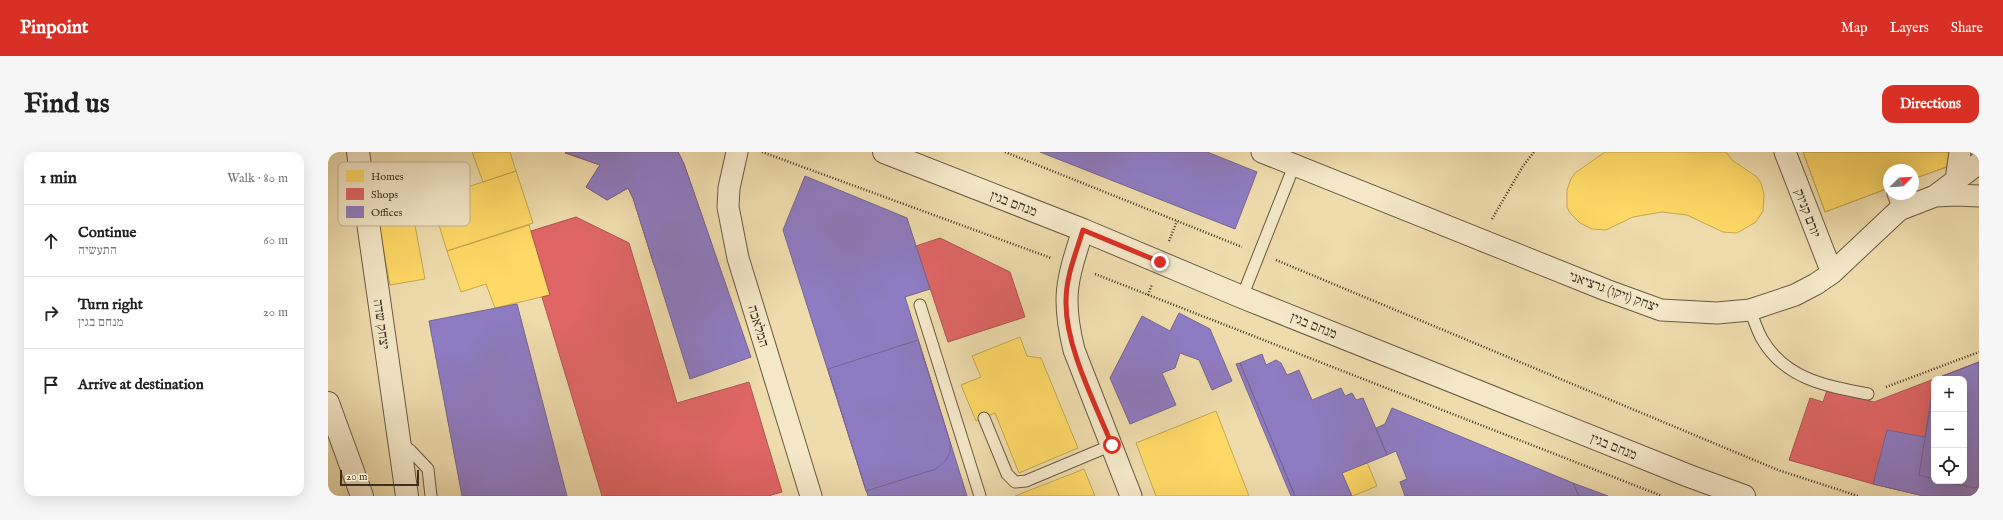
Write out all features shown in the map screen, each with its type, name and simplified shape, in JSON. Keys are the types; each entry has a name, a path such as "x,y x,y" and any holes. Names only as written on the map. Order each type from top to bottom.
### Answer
{"street":[{"name":"יצחק שדה","path":"358,152 359,162"},
{"name":"המלאכה","path":"737,152 729,188 728,207 738,258 811,496"},
{"name":"מנחם בגין","path":"884,152 1083,230 1242,297 1689,476 1744,496"},
{"name":"יצחק (זיקו) גרציאני","path":"1262,152 1606,290 1661,310 1717,313 1750,310 1795,295 1816,284 1832,273 1896,202 1958,194 1979,196"},
{"name":"יורם קניוק","path":"1785,152 1832,273"},
{"path":"1956,180 1960,152"},
{"name":"יצחק (זיקו) גרציאני","path":"1935,196 1979,163"},
{"name":"יצחק שדה","path":"368,226 408,496"},
{"path":"1083,230 1067,284 1066,301 1068,325 1074,350 1131,496"},
{"path":"328,403 362,496"},
{"path":"328,410 347,496"}],"lane":[{"path":"1242,297 1294,166"},
{"path":"920,305 980,496"},
{"path":"1750,310 1762,339 1781,364 1816,383 1868,394"},
{"path":"984,418 1007,474 1015,482 1026,481 1112,445"},
{"path":"399,442 410,450 428,470 431,496"}],"path":[{"path":"762,152 1072,265 1662,496"},
{"path":"1005,152 1259,253 1778,470 1858,496"},
{"path":"1480,240 1523,166 1534,152"},
{"path":"1868,394 1979,352"}],"building: Homes":[{"path":"472,152 510,152 516,171 483,182"},
{"path":"1605,152 1726,152 1732,160 1757,177 1761,183 1764,194 1763,211 1756,222 1737,233 1723,232 1687,215 1662,212 1633,217 1606,230 1592,229 1580,223 1570,213 1567,207 1567,190 1575,173"},
{"path":"1803,152 1951,152 1955,164 1919,177 1919,164 1883,164 1883,190 1825,212"},
{"path":"1803,152 1951,152 1955,164 1919,177 1919,164 1883,164 1883,190 1825,212"},
{"path":"516,171 533,223 447,251 439,226 470,226 470,186"},
{"path":"529,225 550,295 495,308 486,284 461,292 447,251"},
{"path":"379,226 415,226 425,279 390,285"},
{"path":"1020,337 1027,356 1041,358 1078,448 1019,473 995,413 976,421 961,385 981,377 972,356"},
{"path":"1216,411 1249,496 1156,496 1136,443"},
{"path":"1349,420 1377,486 1353,496 1340,496 1315,435"},
{"path":"1084,469 1095,496 1015,496"}],"building: Shops":[{"path":"678,152 684,164 712,245 654,265 633,198 628,188 607,200 586,187 600,165 565,153"},
{"path":"576,217 629,243 677,403 749,382 782,492 768,496 602,496 542,297 550,295 531,231"},
{"path":"940,238 1010,272 1025,317 948,342 916,246"},
{"path":"1979,362 1979,496 1924,496 1873,484 1789,460 1810,398 1823,402 1827,390 1874,402 1931,380 1931,484 1967,484 1967,376 1943,376"}],"building: Offices":[{"path":"565,152 678,152 684,164 751,357 690,379 633,198 628,188 607,200 586,187 600,165"},
{"path":"1040,152 1207,152 1257,172 1235,229"},
{"path":"805,176 907,218 930,289 905,297 967,496 868,496 783,230"},
{"path":"517,304 567,496 462,496 429,321"},
{"path":"1179,313 1210,329 1232,381 1212,390 1199,360 1180,353 1175,368 1162,373 1176,405 1130,424 1110,378 1142,316 1170,331"},
{"path":"918,340 950,442 950,452 946,460 936,469 866,491 828,369"},
{"path":"1262,354 1266,365 1276,360 1281,363 1287,375 1299,370 1312,400 1341,388 1345,396 1352,393 1356,400 1363,398 1387,455 1342,473 1352,496 1295,496 1240,363"},
{"path":"1979,362 1979,496 1924,496 1873,484 1887,430 1925,437 1931,401 1931,484 1967,484 1967,376 1943,376"},
{"path":"1979,362 1979,487 1974,488 1956,484 1967,484 1967,376 1943,376"},
{"path":"1240,363 1295,496 1291,496 1236,364"},
{"path":"1931,401 1931,478 1919,475"},
{"path":"1392,408 1573,483 1579,496 1405,496 1400,482 1407,479 1396,451 1387,455 1376,428 1385,424"},
{"path":"1573,483 1608,496 1579,496"}],"route":[{"path":"1112,445 1074,350 1068,325 1066,301 1067,284 1083,230 1160,262"}]}
